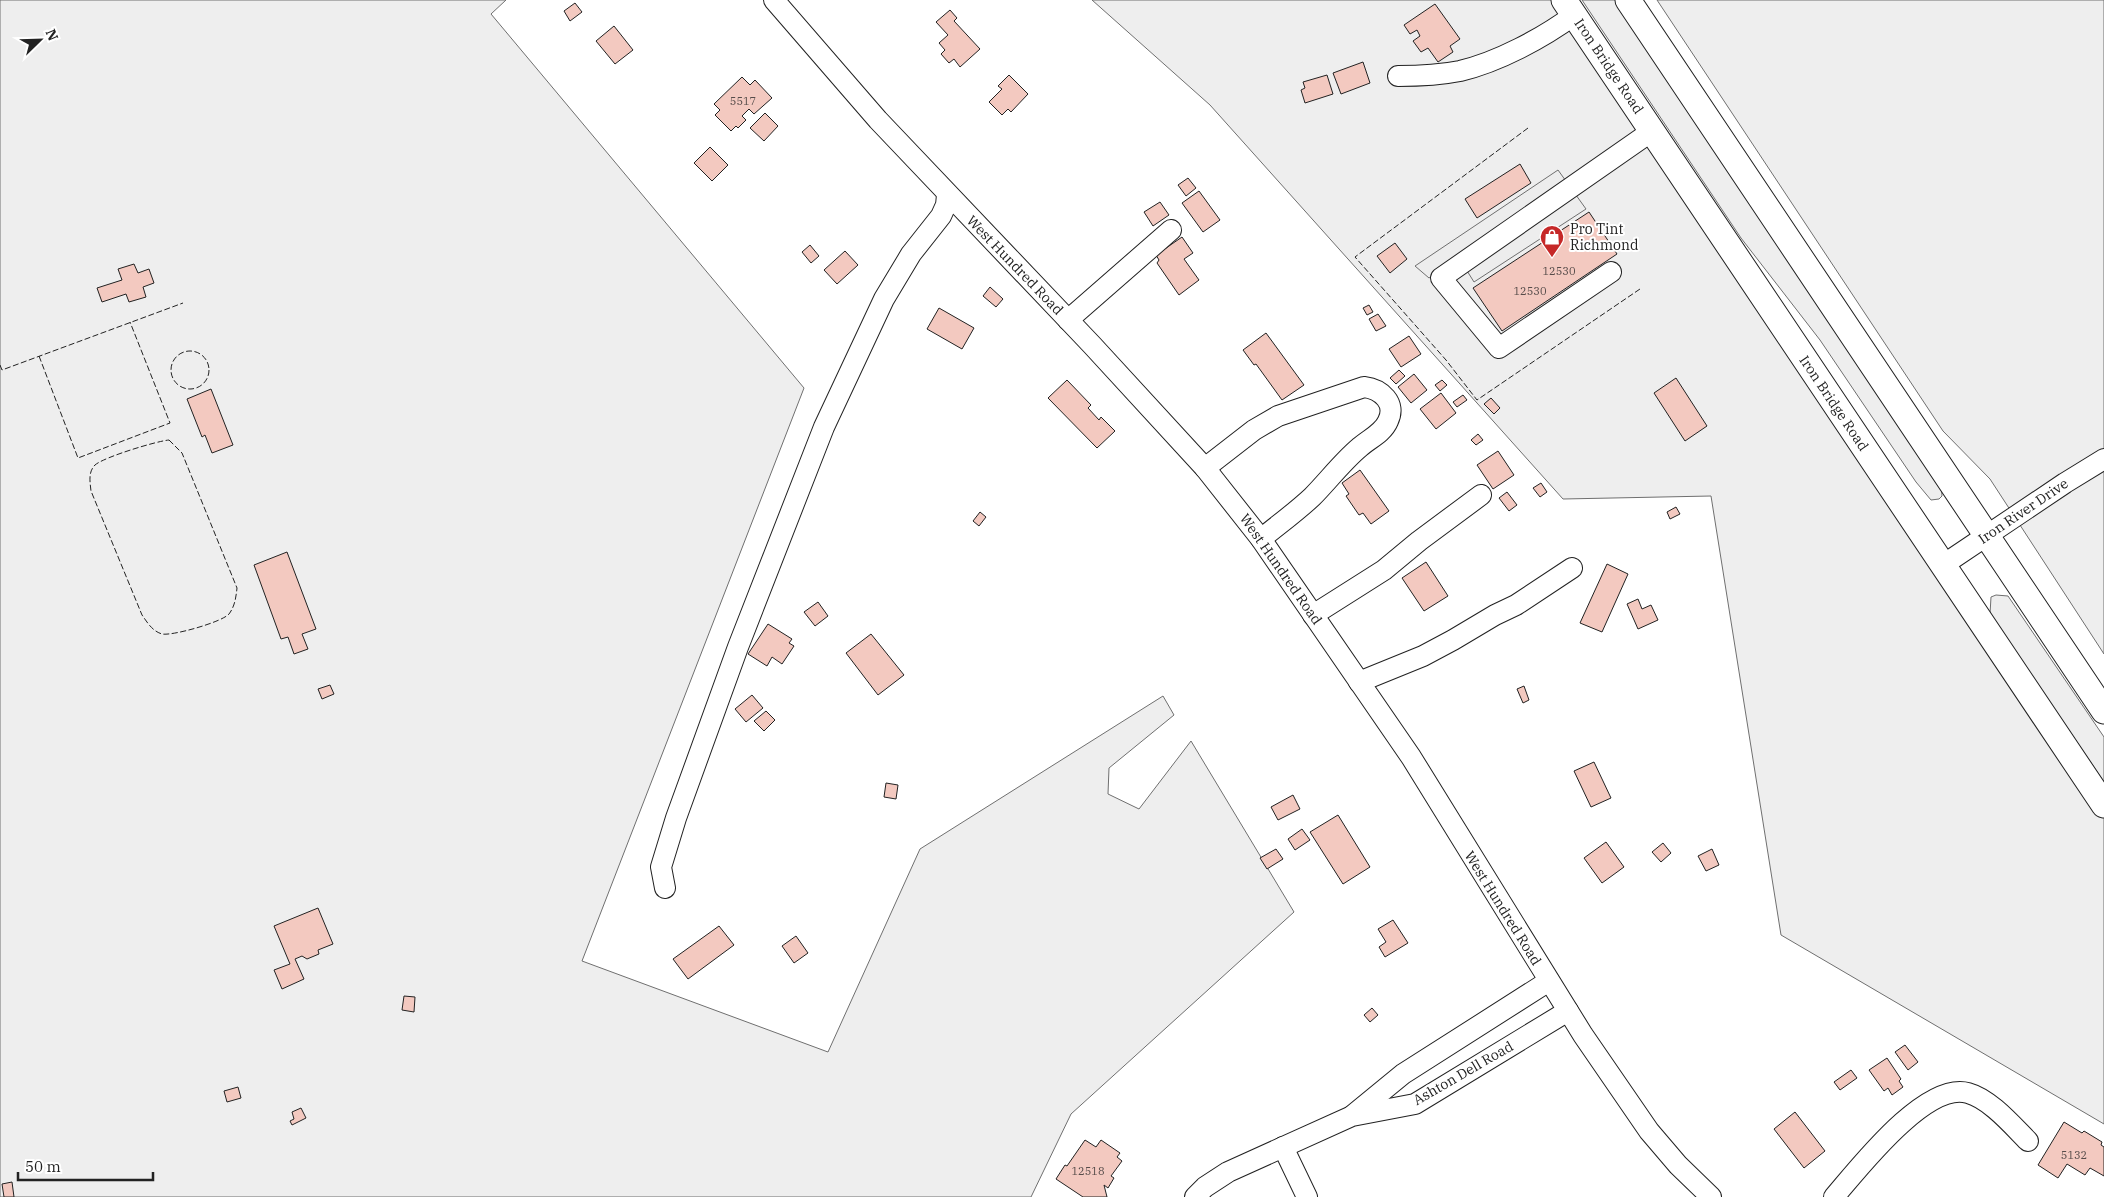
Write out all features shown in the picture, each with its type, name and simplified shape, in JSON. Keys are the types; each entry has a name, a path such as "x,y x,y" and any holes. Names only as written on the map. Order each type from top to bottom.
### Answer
{"main road":[{"path":"1628,0 2104,711"},
{"name":"Iron Bridge Road","path":"1569,8 2104,805"}],"street":[{"name":"West Hundred Road","path":"774,0 878,120 947,195 1068,320 1205,468 1261,539 1411,757 1439,806 1568,1011 1649,1131 1678,1165 1711,1197"},
{"path":"1398,76 1461,71 1491,61 1546,33 1569,8"},
{"path":"1611,272 1500,348 1441,278 1652,131"},
{"path":"665,888 661,868 676,818 738,647 824,427 884,299 911,254 941,216 946,205 947,195"},
{"path":"1068,320 1171,230"},
{"path":"1205,468 1254,430 1278,416 1364,387 1374,388 1384,395 1389,404 1390,414 1388,422 1382,430 1359,448 1311,497 1261,539"},
{"name":"Iron River Drive","path":"1943,565 2104,459"},
{"path":"1313,615 1384,570 1419,541 1481,495"},
{"path":"1359,682 1423,656 1453,640 1516,605 1572,568"},
{"name":"Ashton Dell Road","path":"1352,1116 1403,1074 1549,981"},
{"name":"Ashton Dell Road","path":"1195,1197 1205,1187 1228,1172 1352,1116 1415,1104 1568,1011"},
{"path":"1834,1197 1874,1152 1922,1105 1947,1093 1967,1092 1975,1096 1999,1113 2028,1141"},
{"path":"1283,1146 1306,1197"}],"shaded area":[{"path":"0,0 506,0 491,14 804,388 582,961 828,1052 920,849 1163,696 1174,715 1109,768 1108,794 1139,809 1191,741 1294,912 1071,1114 1031,1197 0,1197"},
{"path":"1092,0 1558,0 2104,807 2104,1124 1781,935 1711,496 1563,499 1210,105"},
{"path":"1582,0 1620,0 1941,482 1942,496 1939,499 1931,500 1916,482 1820,340 1741,238"},
{"path":"1657,0 2104,0 2104,654 1990,479 1943,431"},
{"path":"1558,170 1586,209 1474,282 1459,258 1429,278 1415,266"},
{"path":"1996,595 2008,596 2104,737 2104,782 1990,614 1991,597"}],"building":[{"path":"575,3 582,12 570,21 564,11"},
{"path":"1435,4 1460,39 1450,46 1453,52 1438,62 1428,48 1421,52 1413,41 1420,36 1417,30 1410,34 1404,25"},
{"path":"950,10 957,18 954,21 980,49 960,67 954,59 949,63 941,54 945,50 939,43 948,35 936,22"},
{"path":"614,26 633,50 615,64 596,41"},
{"path":"1363,62 1370,83 1341,94 1333,73"},
{"path":"1009,75 1028,94 1011,112 1008,109 1002,115 989,102 1002,89 998,86"},
{"path":"1327,75 1333,94 1305,103 1301,90 1305,88 1303,82"},
{"path":"742,77 750,85 755,80 772,98 754,114 749,109 742,116 746,120 738,128 736,126 731,131 715,115 720,110 714,104"},
{"path":"765,113 778,126 764,141 750,128"},
{"path":"710,147 728,165 712,181 694,163"},
{"path":"1520,164 1531,183 1477,218 1465,199"},
{"path":"1188,178 1196,188 1186,196 1178,185"},
{"path":"1199,191 1220,220 1203,232 1182,203"},
{"path":"1160,202 1169,215 1153,226 1144,212"},
{"path":"1589,212 1617,254 1502,331 1473,288"},
{"path":"1182,237 1193,253 1184,259 1199,280 1179,295 1157,263 1159,260 1156,255"},
{"path":"1395,243 1407,259 1390,273 1377,256"},
{"path":"810,245 819,256 811,263 802,252"},
{"path":"845,251 858,265 837,284 824,270"},
{"path":"134,264 138,273 149,269 154,283 143,287 146,297 129,302 126,294 102,302 97,288 122,280 118,269"},
{"path":"990,287 1003,299 996,307 983,296"},
{"path":"1369,305 1373,312 1367,315 1363,308"},
{"path":"939,308 974,328 962,349 927,329"},
{"path":"1378,314 1386,326 1376,331 1369,319"},
{"path":"1266,333 1304,385 1282,400 1256,364 1254,365 1243,350"},
{"path":"1409,336 1421,354 1401,367 1389,349"},
{"path":"1399,370 1405,376 1396,384 1390,378"},
{"path":"1414,374 1427,390 1411,403 1398,387"},
{"path":"1676,378 1707,426 1685,441 1654,393"},
{"path":"1067,380 1091,405 1088,408 1099,420 1101,417 1115,431 1097,448 1048,398"},
{"path":"1442,380 1447,385 1440,391 1435,385"},
{"path":"211,389 233,445 212,453 205,435 202,437 187,399"},
{"path":"1441,393 1456,413 1436,429 1420,409"},
{"path":"1463,395 1467,400 1457,407 1453,402"},
{"path":"1491,398 1500,408 1494,414 1484,404"},
{"path":"1478,434 1483,440 1476,445 1471,440"},
{"path":"1498,451 1514,475 1493,489 1477,465"},
{"path":"1360,470 1389,511 1371,524 1363,513 1359,515 1346,496 1349,494 1342,483"},
{"path":"1541,483 1547,492 1540,497 1533,488"},
{"path":"1507,492 1517,505 1509,511 1499,498"},
{"path":"1676,507 1680,514 1670,519 1667,512"},
{"path":"980,512 986,517 979,526 973,521"},
{"path":"287,552 316,629 302,634 308,649 294,654 288,637 281,639 254,565"},
{"path":"1426,562 1448,596 1424,611 1402,578"},
{"path":"1607,564 1628,574 1602,632 1580,623"},
{"path":"1638,599 1642,609 1651,605 1658,620 1638,629 1627,604"},
{"path":"818,602 828,616 815,626 804,612"},
{"path":"768,624 792,639 789,643 794,646 782,664 772,657 767,666 748,654"},
{"path":"871,634 904,675 878,695 846,653"},
{"path":"330,685 334,694 322,699 318,689"},
{"path":"1524,686 1529,700 1523,703 1517,689"},
{"path":"752,695 763,708 746,722 735,709"},
{"path":"766,711 775,720 764,731 754,721"},
{"path":"1594,762 1611,798 1591,807 1574,771"},
{"path":"886,783 898,785 896,799 884,797"},
{"path":"1293,795 1300,809 1278,820 1271,807"},
{"path":"1338,815 1370,867 1343,884 1310,832"},
{"path":"1302,829 1310,840 1295,850 1288,839"},
{"path":"1606,842 1624,867 1602,883 1584,858"},
{"path":"1663,843 1671,853 1661,862 1652,852"},
{"path":"1276,849 1283,859 1267,869 1260,858"},
{"path":"1712,849 1719,865 1706,871 1698,856"},
{"path":"318,908 333,944 318,950 319,954 307,959 302,956 295,959 304,979 282,989 274,970 290,964 274,926"},
{"path":"1393,920 1408,943 1385,957 1379,947 1386,942 1378,929"},
{"path":"719,926 734,945 688,979 673,959"},
{"path":"796,936 808,953 794,963 782,946"},
{"path":"404,996 415,997 414,1012 402,1010"},
{"path":"1372,1008 1378,1015 1370,1022 1364,1015"},
{"path":"1905,1045 1918,1062 1908,1070 1895,1052"},
{"path":"1887,1058 1901,1079 1899,1081 1903,1087 1892,1095 1888,1088 1884,1091 1869,1070"},
{"path":"1851,1070 1857,1078 1840,1090 1834,1082"},
{"path":"238,1087 241,1098 227,1102 224,1091"},
{"path":"301,1108 306,1118 292,1125 290,1121 294,1119 292,1112"},
{"path":"1795,1112 1825,1151 1804,1168 1774,1129"},
{"path":"2064,1122 2102,1142 2101,1145 2104,1147 2104,1176 2090,1168 2085,1175 2067,1164 2058,1178 2038,1165"},
{"path":"1085,1140 1096,1147 1101,1140 1120,1153 1117,1157 1122,1161 1111,1176 1114,1178 1108,1188 1104,1185 1107,1197 1083,1197 1056,1179"},
{"path":"12,1182 14,1197 4,1197 2,1184"}],"fence":[{"path":"1528,128 1355,257 1446,360 1477,400 1640,289"},
{"path":"0,365 2,370 183,303"},
{"path":"39,356 78,458 170,423 130,322"},
{"path":"190,351 204,356 209,370 204,384 190,389 176,384 171,370 176,356 190,351"},
{"path":"169,440 182,453 237,588 233,608 225,617 186,631 162,634 153,629 142,615 91,491 90,477 91,471 100,462 131,450 169,440"}],"place":[{"name":"Pro Tint Richmond","path":"1552,258"}]}
